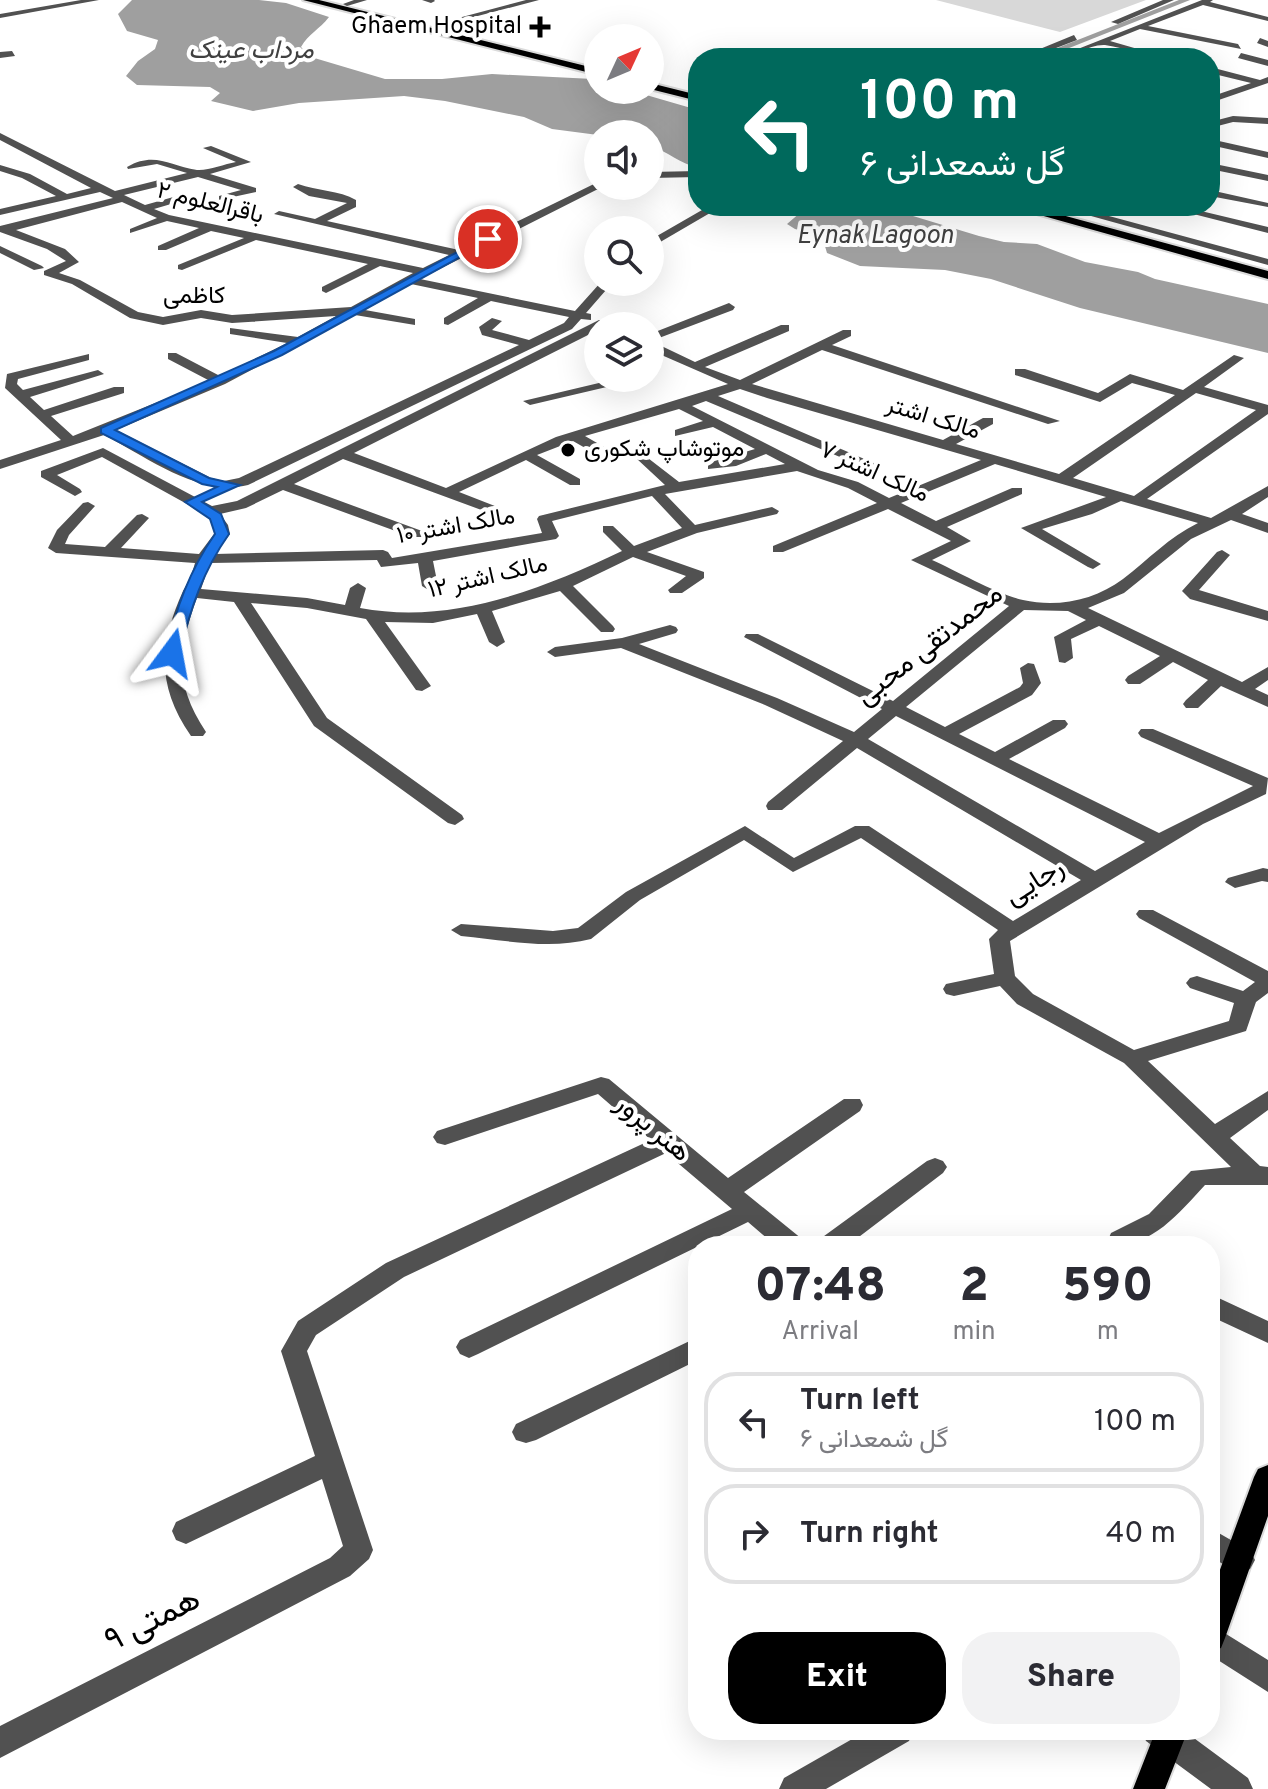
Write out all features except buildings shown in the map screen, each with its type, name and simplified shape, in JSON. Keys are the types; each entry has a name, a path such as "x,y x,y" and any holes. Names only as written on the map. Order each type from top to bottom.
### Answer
{"highway":[{"path":"308,0 584,69"},
{"path":"329,0 584,60"},
{"path":"664,78 688,83"},
{"path":"664,87 683,84 679,81"},
{"path":"664,90 688,96"},
{"path":"1051,216 1268,275"},
{"path":"1077,216 1268,265"}],"main road":[{"path":"1220,1612 1268,1477"},
{"path":"1149,1789 1164,1740"}],"street":[{"path":"0,16 95,0"},
{"path":"347,4 363,0"},
{"path":"492,0 514,5"},
{"path":"436,25 535,0"},
{"path":"1108,25 1170,0"},
{"path":"1086,48 1206,1 1268,22"},
{"path":"1140,27 1239,52 1268,63"},
{"path":"1048,48 1085,34"},
{"path":"1102,42 1124,48"},
{"path":"0,55 12,54"},
{"path":"1220,72 1263,81"},
{"path":"1220,96 1263,81"},
{"path":"1220,90 1230,92"},
{"path":"1238,119 1258,110"},
{"path":"1220,122 1238,119 1268,121"},
{"path":"1255,135 1268,130"},
{"name":"باقرالعلوم ۲","path":"0,136 141,209 166,218 424,272"},
{"path":"1230,147 1243,141"},
{"path":"1220,144 1268,155"},
{"path":"2,229 246,162 208,148"},
{"path":"132,167 157,161 252,190 223,198"},
{"path":"0,168 26,176 65,197"},
{"path":"1220,168 1268,178"},
{"path":"664,175 688,174"},
{"path":"298,187 311,197 337,196 352,202 352,205 317,222"},
{"path":"0,212 101,189"},
{"path":"0,465 105,430 220,381 278,353 424,272 584,192"},
{"path":"1220,195 1264,205"},
{"path":"141,209 184,197"},
{"path":"279,214 460,254"},
{"path":"664,237 700,216"},
{"path":"1095,216 1268,265"},
{"path":"1209,216 1268,230"},
{"path":"134,231 166,218"},
{"path":"162,248 211,227"},
{"path":"299,246 338,227"},
{"path":"2,229 62,250 72,258 73,262 66,266 43,270"},
{"path":"182,267 257,236"},
{"name":"کاظمی","path":"0,249 98,292 134,315 151,319 163,321 201,314 232,319 352,311"},
{"path":"326,289 378,263"},
{"path":"409,280 584,316"},
{"path":"448,321 490,296"},
{"path":"213,496 568,326 595,296"},
{"path":"664,333 729,307"},
{"path":"352,311 411,322"},
{"path":"496,321 485,327 486,332 531,344"},
{"path":"695,367 785,328"},
{"path":"447,493 494,467 638,414 681,405 741,384 847,333"},
{"path":"75,492 46,474 103,452 241,505 584,335"},
{"path":"278,353 230,336 300,341"},
{"path":"822,346 1053,421"},
{"name":"مالک اشتر","path":"664,352 741,384 1209,522"},
{"path":"172,356 220,381"},
{"path":"71,442 45,414 10,385 12,377 85,357"},
{"path":"664,360 673,357"},
{"path":"1060,480 1238,358"},
{"path":"1020,372 1100,398 1130,378 1267,409 1126,500 1029,528 1093,564"},
{"path":"21,395 98,374"},
{"path":"892,384 910,375"},
{"path":"45,414 119,390"},
{"path":"530,401 584,390"},
{"path":"708,397 869,464"},
{"name":"مالک اشتر ۷","path":"681,405 813,473 853,485 963,541 919,560 1020,605"},
{"path":"379,417 400,425"},
{"path":"944,445 988,421"},
{"path":"680,433 715,422"},
{"path":"105,430 206,481 213,496 222,534 204,559 174,637 173,684 179,704 197,732"},
{"path":"576,437 611,457"},
{"path":"713,466 731,463 766,449"},
{"path":"343,454 495,511"},
{"path":"527,455 575,482"},
{"path":"644,459 676,487"},
{"path":"778,549 993,460"},
{"name":"مالک اشتر ۱۰","path":"88,506 62,533 56,548 204,559 383,555 386,564 551,536 544,519 655,491 799,466"},
{"path":"283,485 417,534"},
{"path":"1071,606 1094,605 1110,598 1171,546 1209,522 1230,515 1268,490"},
{"path":"655,491 692,530"},
{"path":"935,527 1017,491"},
{"name":"مالک اشتر ۱۲","path":"190,593 307,603 372,615 433,618 483,608 563,585 632,552 692,530 772,511"},
{"path":"1230,515 1268,528"},
{"path":"109,552 142,518"},
{"path":"608,529 632,552 698,575 676,590"},
{"path":"1222,555 1190,591 1196,596 1268,616"},
{"path":"424,557 430,586"},
{"path":"563,585 607,629"},
{"path":"351,611 358,588"},
{"path":"240,598 320,722 455,819"},
{"name":"محمدتقی محبی","path":"775,806 1020,605 1071,606 1268,702"},
{"path":"483,608 497,642"},
{"path":"372,615 422,686"},
{"path":"1065,658 1062,637 1099,620"},
{"path":"555,652 623,643 670,630"},
{"path":"752,637 1159,841"},
{"path":"623,643 756,695 857,741 964,800 1094,879"},
{"path":"1134,680 1172,656"},
{"path":"947,733 1026,691 1032,683 1028,668"},
{"path":"1242,690 1268,672"},
{"path":"1192,704 1219,679"},
{"path":"996,758 1059,724"},
{"path":"1147,733 1267,785"},
{"name":"رجایی","path":"1005,978 999,939 1159,841 1220,806 1252,796 1267,785"},
{"path":"461,930 553,938 584,934 633,896 745,832 793,866 862,830 1013,931"},
{"path":"1235,882 1263,874 1268,876"},
{"path":"1132,1058 1238,1026 1246,999 1268,981 1146,914"},
{"path":"954,989 1005,978 1025,999 1132,1058 1214,1137 1261,1175"},
{"path":"1197,983 1246,999"},
{"name":"هنر پرور","path":"445,1137 601,1085 780,1236"},
{"path":"1214,1137 1268,1099"},
{"path":"726,1192 852,1105"},
{"path":"186,1531 330,1462 294,1351 307,1328 395,1270 668,1142"},
{"path":"842,1236 935,1167"},
{"path":"1128,1236 1158,1220 1199,1177 1261,1175"},
{"path":"698,1236 749,1211"},
{"path":"469,1347 688,1241"},
{"path":"1220,1309 1268,1333"},
{"path":"526,1432 688,1353"},
{"name":"همتی ۹","path":"0,1743 340,1567 359,1550 330,1462"},
{"path":"1220,1547 1240,1560"},
{"path":"1220,1645 1268,1678"},
{"path":"795,1789 881,1740"},
{"path":"1175,1740 1237,1789"}],"shaded area":[{"path":"936,0 1146,0 1060,32"}],"water":[{"name":"مرداب عینک","path":"132,0 259,0 286,3 329,17 301,47 311,57 385,79 442,79 492,74 584,79 584,104 664,104 664,100 688,107 688,164 664,152 664,120 584,120 584,133 552,129 524,117 404,96 299,103 253,111 211,101 220,93 210,87 137,85 126,76 138,61 155,49 158,40 127,31 118,14"},
{"name":"Eynak Lagoon","path":"796,216 913,216 979,236 1004,242 1037,244 1085,262 1268,304 1268,353 1080,308 991,279 945,270 860,266 827,253 822,236 787,224"}],"waterway":[{"path":"1062,48 1186,0"}],"place":[{"name":"Ghaem Hospital","path":"540,27"},
{"name":"موتوشاپ شکوری","path":"568,450"}],"route":[{"path":"172,653 178,622 204,559 222,534 216,516 192,502 233,485 206,481 105,430 278,353 488,239"}]}
